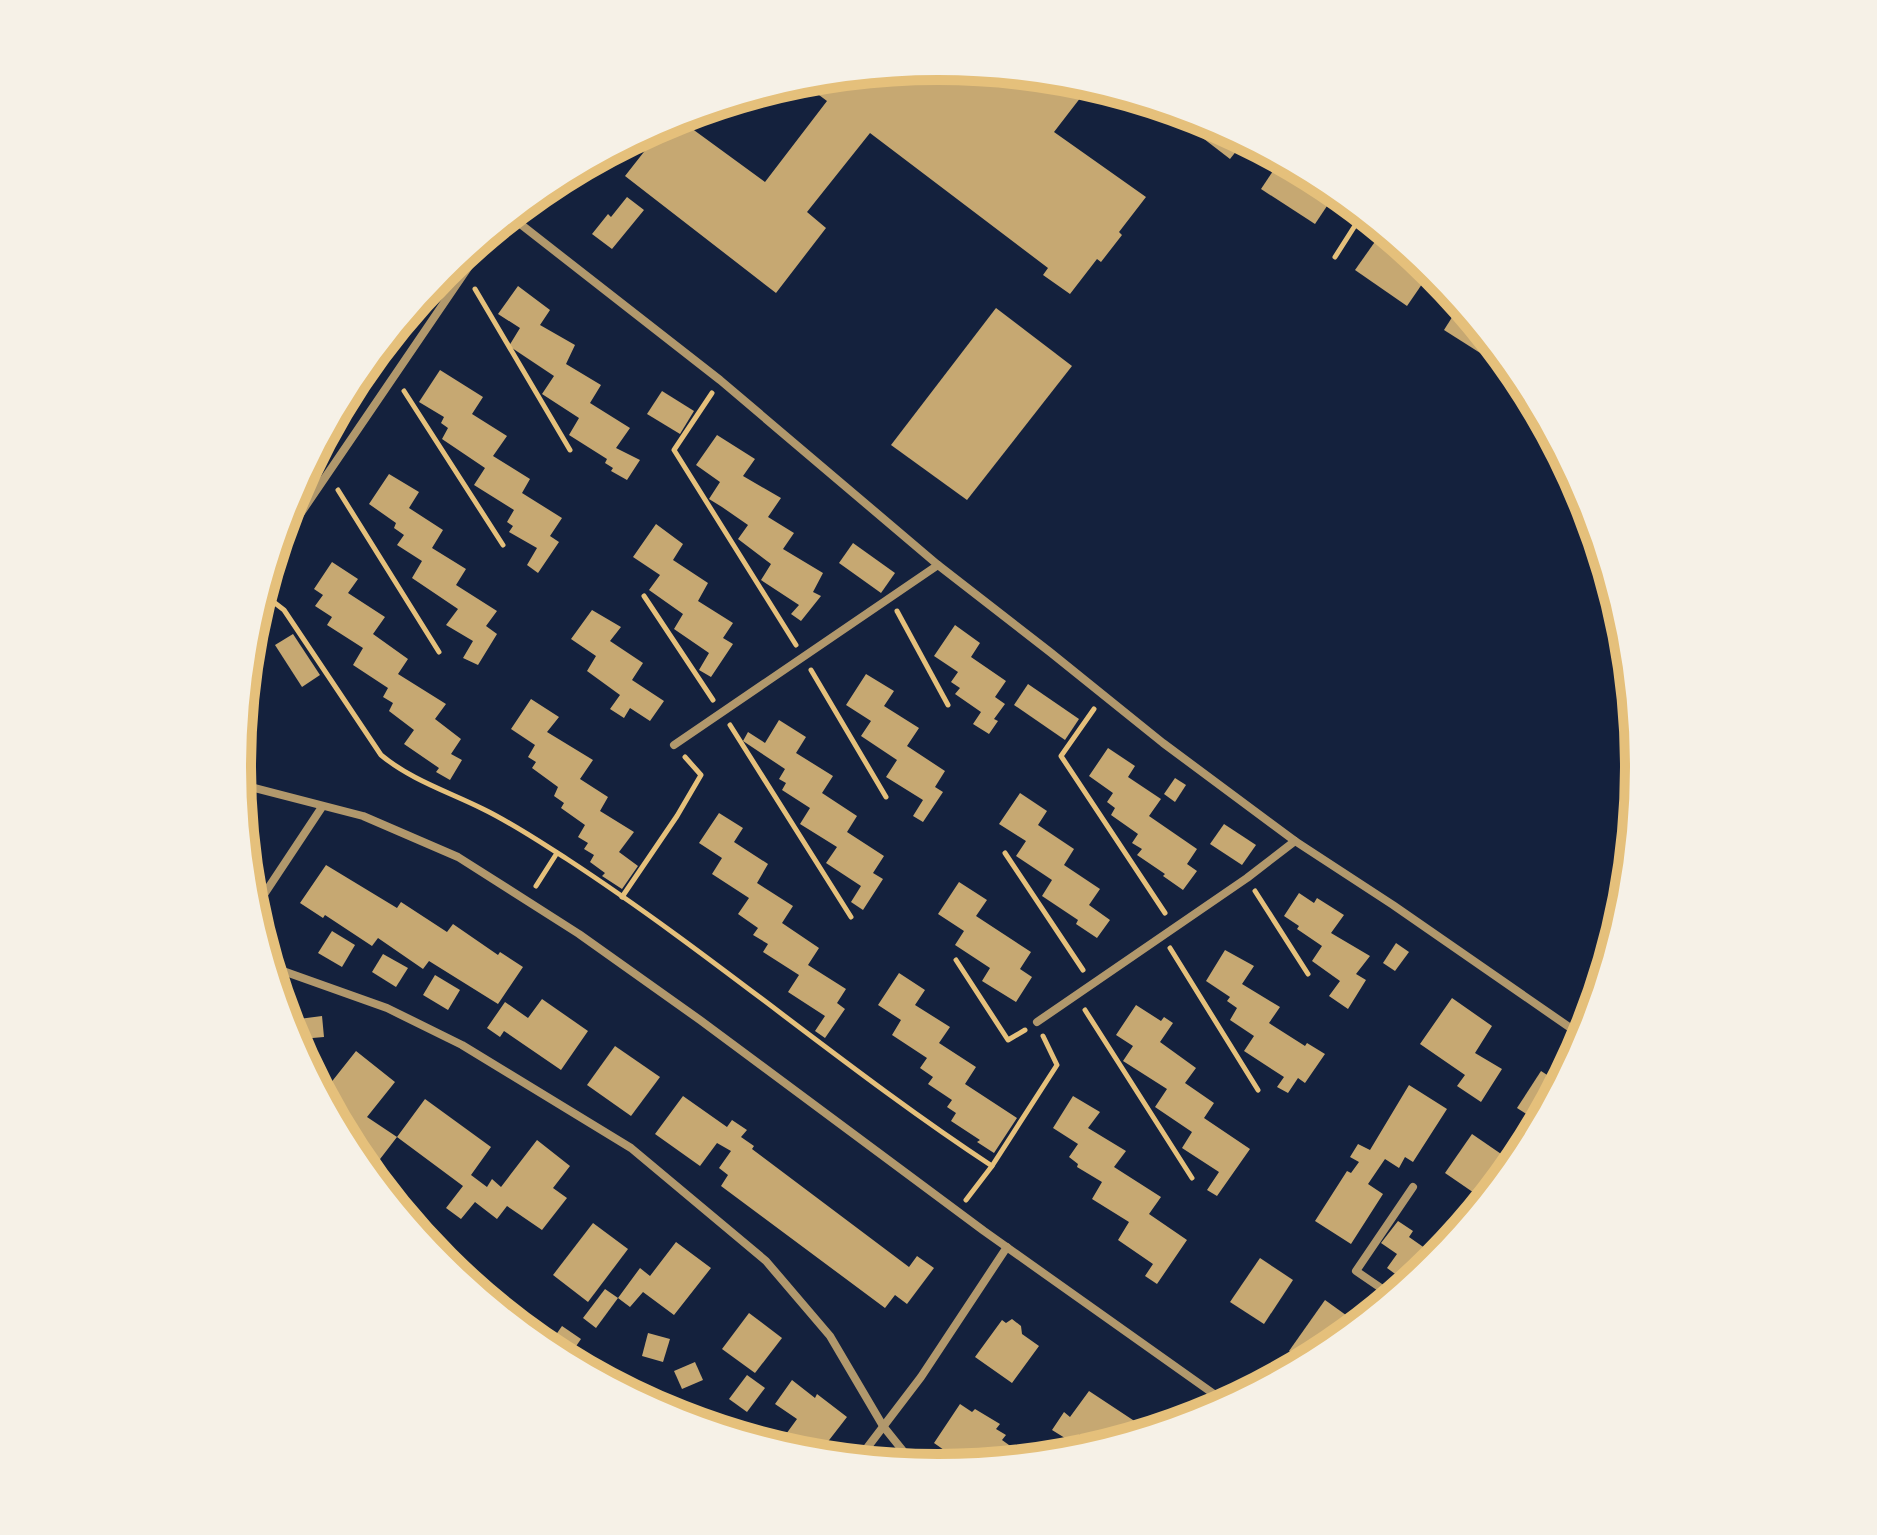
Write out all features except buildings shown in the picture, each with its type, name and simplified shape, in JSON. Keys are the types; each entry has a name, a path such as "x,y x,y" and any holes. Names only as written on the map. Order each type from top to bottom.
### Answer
{"street":[{"path":"519,223 720,380 938,565 1163,743 1295,841 1574,1031"},
{"path":"299,515 471,263"},
{"path":"674,745 938,565"},
{"path":"251,787 363,816 458,857 579,934 1217,1396"},
{"path":"263,896 322,807"},
{"path":"1037,1022 1247,878 1295,841"},
{"path":"282,971 387,1008 462,1045 631,1148 766,1261 830,1336 883,1426 906,1454"},
{"path":"1384,1290 1356,1271 1413,1187"},
{"path":"865,1451 921,1377 1007,1247"}],"path":[{"path":"1335,257 1357,222"},
{"path":"465,273 570,450"},
{"path":"394,376 503,545"},
{"path":"720,380 674,450 803,656 886,797"},
{"path":"327,473 439,652"},
{"path":"644,596 851,917"},
{"path":"890,598 948,705"},
{"path":"272,600 284,610 381,755 398,769 486,811 557,853 992,1166"},
{"path":"1104,695 1061,756 1175,928"},
{"path":"622,897 701,775 674,745"},
{"path":"527,901 557,853"},
{"path":"1005,853 1092,985"},
{"path":"1247,878 1308,974"},
{"path":"1163,936 1258,1090"},
{"path":"956,960 1008,1040 1037,1022 1057,1065 992,1166 958,1210"},
{"path":"1076,996 1192,1178"}]}
